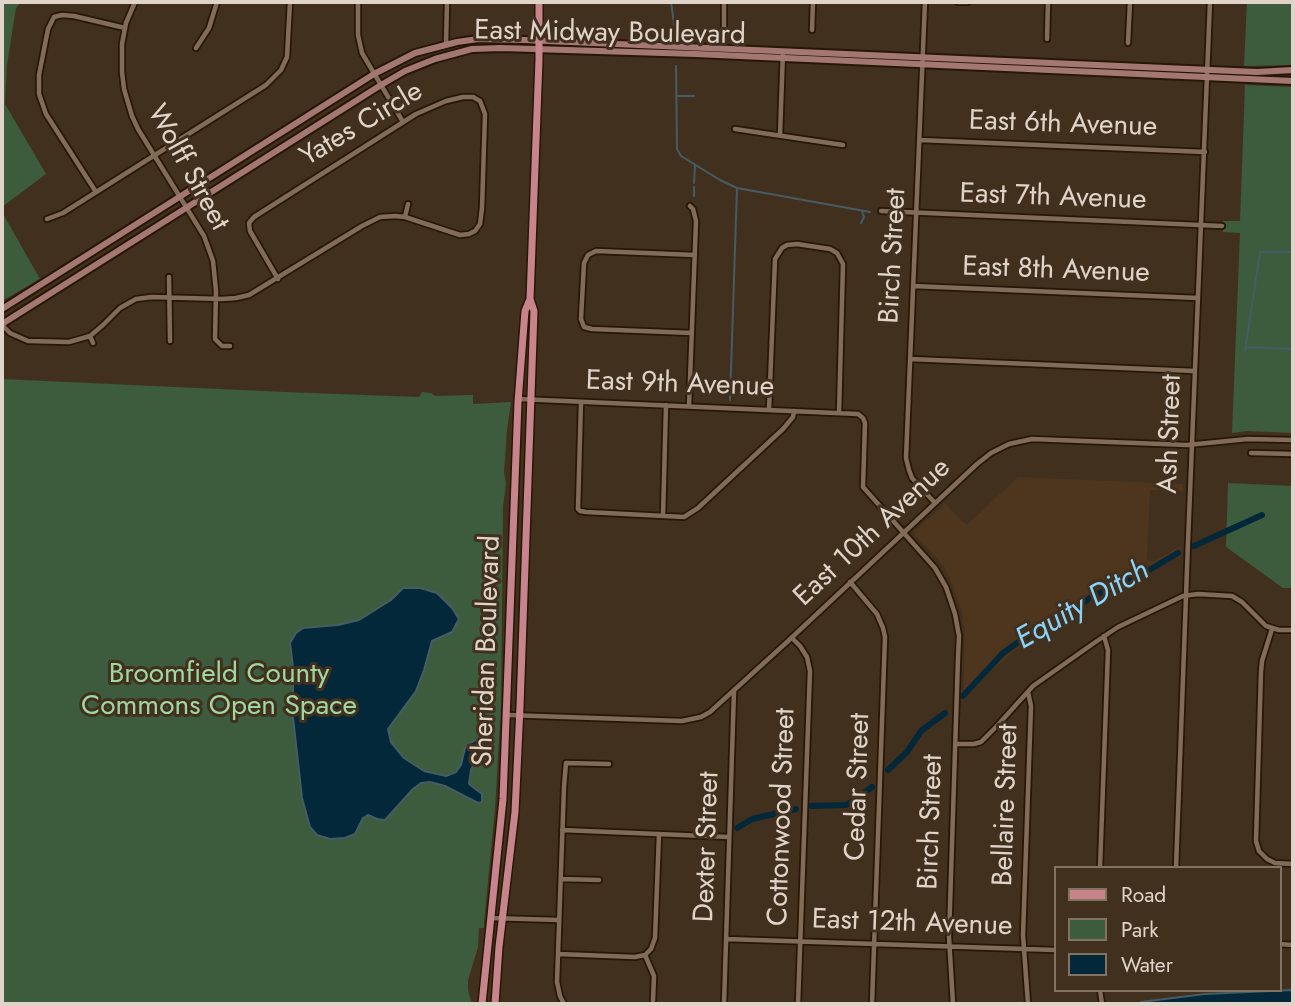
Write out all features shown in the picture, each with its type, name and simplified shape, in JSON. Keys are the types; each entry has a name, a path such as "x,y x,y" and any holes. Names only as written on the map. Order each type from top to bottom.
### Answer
{"main road":[{"name":"Sheridan Boulevard","path":"495,1004 515,811 520,715 534,311 530,299 539,2"},
{"name":"East Midway Boulevard","path":"2,309 374,74 415,53 446,44 478,39 539,45 1208,73 1293,81"},
{"name":"East Midway Boulevard","path":"2,325 412,68 459,52 539,45"},
{"name":"East Midway Boulevard","path":"1208,73 1293,70"},
{"name":"Sheridan Boulevard","path":"482,1004 503,799 519,399 525,311 530,299"}],"street":[{"name":"Wolff Street","path":"135,2 125,28 122,54 124,89 132,116 204,236 213,261 215,339 222,346 230,346"},
{"path":"196,48 209,28 217,2"},
{"path":"47,219 63,213 266,85 284,64 288,49 290,2"},
{"path":"358,2 359,43 362,53 403,122"},
{"path":"446,44 447,2"},
{"path":"724,2 724,27"},
{"path":"812,30 813,2"},
{"name":"Birch Street","path":"925,2 907,463 912,478 935,503"},
{"path":"958,2 968,2"},
{"path":"1047,39 1048,2"},
{"path":"1128,43 1130,2"},
{"name":"Ash Street","path":"1176,866 1210,2"},
{"path":"96,192 46,114 39,94 39,75 48,29 54,17 74,16 125,28"},
{"path":"780,135 783,55"},
{"name":"Yates Circle","path":"278,279 246,223 403,122 431,106 463,97 482,99 485,114 482,208 480,224 475,231"},
{"path":"735,130 843,145"},
{"name":"East 6th Avenue","path":"920,140 1205,152"},
{"path":"405,217 408,204"},
{"path":"689,406 695,255 695,213 690,206"},
{"name":"East 7th Avenue","path":"881,211 1222,226"},
{"path":"2,325 15,336 33,342 69,342 90,336 120,307 131,301 143,298 216,299 249,295 372,220 387,216 405,217 455,234 464,235 475,231 479,238"},
{"path":"769,410 775,259 788,245 797,244 830,248 837,253 843,264 839,413"},
{"path":"692,333 592,329 584,327 581,319 584,262 588,255 610,251 695,255"},
{"path":"169,276 170,341"},
{"name":"East 8th Avenue","path":"913,286 1198,298"},
{"path":"90,336 93,343"},
{"path":"910,359 1195,371"},
{"name":"East 9th Avenue","path":"519,399 839,413"},
{"path":"581,402 578,509 586,512 663,516 686,516 698,508 783,429 793,417 794,411"},
{"path":"663,516 666,405"},
{"name":"Birch Street","path":"839,413 858,414 865,421 863,487 938,572 956,614 959,636 949,947 953,1004"},
{"name":"East 10th Avenue","path":"507,715 692,720 710,712 985,457 1020,441 1192,445 1248,439 1293,440"},
{"path":"1251,453 1293,454"},
{"name":"Cedar Street","path":"850,582 877,614 885,637 872,1004"},
{"path":"956,744 981,742 1028,691 1104,636 1186,595 1232,596 1272,629 1293,631"},
{"path":"1272,629 1261,672 1256,841 1259,851 1267,859 1275,863 1293,864"},
{"path":"1100,866 1108,650 1104,636"},
{"name":"Cottonwood Street","path":"792,638 807,657 810,671 798,1004"},
{"name":"Dexter Street","path":"724,1004 734,690"},
{"name":"Bellaire Street","path":"1028,691 1031,706 1024,949 1028,1004"},
{"path":"564,1004 557,982 566,763 609,764"},
{"path":"562,830 729,837"},
{"path":"558,954 635,957 645,955 651,949 655,938 659,834"},
{"path":"561,879 599,880"},
{"path":"490,918 559,920"},
{"name":"East 12th Avenue","path":"726,939 1054,950"},
{"path":"645,955 654,976 653,1001"}],"shaded area":[{"path":"1018,477 1183,484 1183,491 1150,490 1147,559 1152,562 1181,546 1181,555 1092,598 1076,612 1047,624 991,671 963,701 965,636 962,612 944,566 914,531 945,504 967,525"}],"green space":[{"path":"2,2 21,2 16,8 7,65 5,104 46,174 2,207"},
{"path":"1247,2 1293,2 1293,65 1244,66"},
{"path":"1245,85 1293,87 1293,433 1232,433 1240,233 1223,232 1223,221 1240,221"},
{"path":"2,212 40,279 2,301"},
{"name":"Broomfield County Commons Open Space","path":"2,379 419,397 422,392 435,396 473,395 473,404 511,402 504,472 506,484 503,506 501,706 495,809 484,928 479,928 478,947 468,980 472,1004 2,1004"},
{"path":"1228,483 1293,486 1293,588 1283,588 1226,547"}],"water":[{"path":"403,588 420,588 437,593 459,619 452,632 432,641 416,691 388,729 391,742 404,758 424,771 446,776 456,772 461,765 465,748 470,743 485,735 491,737 489,746 477,758 471,770 469,784 482,794 482,802 478,803 445,786 430,782 421,783 385,820 368,815 363,818 355,834 345,838 330,839 317,835 310,827 302,798 293,717 290,643 303,628 359,620 391,600"},
{"path":"1293,990 1293,1004 1139,1004 1205,994"}],"waterway":[{"path":"671,2 676,38"},
{"path":"676,66 677,149 681,156 737,188 870,212"},
{"path":"677,96 694,96"},
{"path":"694,183 695,166"},
{"path":"694,187 694,196"},
{"path":"730,400 737,188"},
{"path":"861,223 864,217 862,211"},
{"path":"1245,351 1260,252 1293,252"},
{"path":"1247,347 1293,349"},
{"name":"Equity Ditch","path":"1194,546 1262,515"},
{"name":"Equity Ditch","path":"963,696 1003,653 1051,619 1072,612 1092,596 1139,576 1178,553"},
{"name":"Equity Ditch","path":"888,770 907,752 921,731 945,713"},
{"name":"Equity Ditch","path":"811,806 846,805 872,787"},
{"name":"Equity Ditch","path":"737,828 752,819 796,809"}]}
